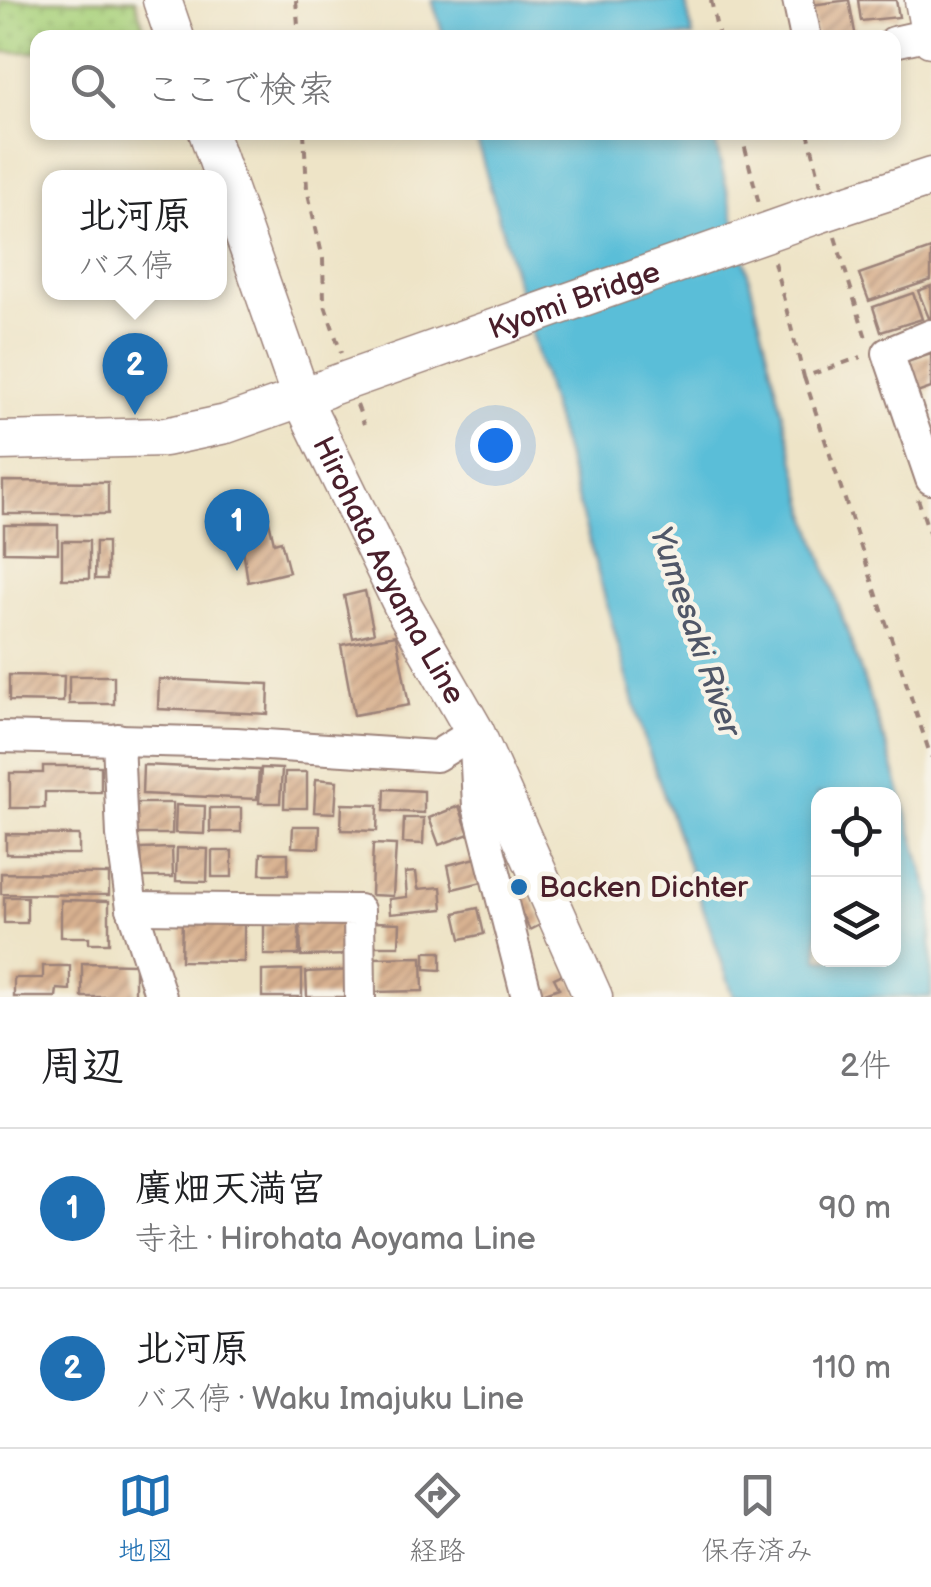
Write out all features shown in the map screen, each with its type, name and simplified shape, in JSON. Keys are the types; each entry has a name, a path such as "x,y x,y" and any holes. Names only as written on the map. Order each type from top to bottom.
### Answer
{"main road":[{"path":"162,0 172,30"},
{"name":"Hirohata Aoyama Line","path":"212,140 227,170"},
{"name":"Hirohata Aoyama Line","path":"227,171 331,382 404,608 475,732 593,997"},
{"name":"Kyomi Bridge","path":"0,441 165,437 226,424 331,382 931,177"}],"street":[{"path":"798,0 804,30"},
{"path":"901,37 928,19"},
{"path":"931,335 888,353 931,479"},
{"path":"0,737 436,756 475,732 478,806 527,997"},
{"path":"118,740 122,836 132,908 161,997"},
{"path":"132,908 359,910 360,997"}],"path":[{"path":"296,0 298,30"},
{"path":"710,0 717,30"},
{"path":"304,140 307,189 324,259 331,382 364,424"},
{"path":"743,140 760,208"},
{"path":"809,140 821,213"},
{"path":"770,246 804,378 931,756"},
{"path":"804,378 870,354"}],"green space":[{"path":"0,0 135,0 145,30 30,30 30,52 0,52"}],"water":[{"path":"432,0 685,0 691,30 442,30"},
{"name":"Yumesaki River","path":"477,140 715,140 810,522 899,787 811,787 811,967 901,967 901,794 931,897 931,997 734,997 645,741"}],"building":[{"path":"849,0 855,30 815,30 811,5"},
{"path":"858,0 896,0 899,17 861,21"},
{"path":"931,249 931,280 869,301 859,274"},
{"path":"931,286 931,323 918,291"},
{"path":"913,293 922,319 881,332 873,307"},
{"path":"931,354 931,388 917,393 907,362"},
{"path":"3,481 108,482 108,514 3,514"},
{"path":"256,501 260,518 268,517 274,543 281,541 289,572 248,582 239,523 248,521 245,502"},
{"path":"4,525 58,525 58,553 4,552"},
{"path":"62,541 89,541 89,579 62,579"},
{"path":"96,542 107,542 107,579 95,579"},
{"path":"365,591 374,633 353,638 344,596"},
{"path":"396,635 409,705 354,715 341,645"},
{"path":"9,675 64,676 63,702 9,701"},
{"path":"69,676 114,676 114,704 69,704"},
{"path":"159,679 269,684 268,714 158,709"},
{"path":"143,765 259,770 257,799 142,794"},
{"path":"43,766 101,766 101,792 45,792 45,808 10,808 10,773 43,773"},
{"path":"261,768 282,769 280,803 259,803"},
{"path":"285,772 307,772 307,808 284,808"},
{"path":"316,779 337,781 335,813 314,812"},
{"path":"385,789 424,791 424,813 384,811"},
{"path":"137,803 173,803 172,834 137,834"},
{"path":"342,804 378,805 377,831 341,830"},
{"path":"176,805 205,806 204,834 175,833"},
{"path":"459,806 469,834 439,845 429,818"},
{"path":"210,808 241,808 241,832 210,832"},
{"path":"404,818 424,818 423,844 403,843"},
{"path":"293,826 320,826 319,848 292,847"},
{"path":"6,834 79,835 79,854 6,854"},
{"path":"373,844 396,845 393,896 371,895"},
{"path":"172,848 173,877 142,877 141,849"},
{"path":"177,848 208,849 207,882 176,881"},
{"path":"212,851 232,851 232,877 212,877"},
{"path":"261,853 288,853 288,874 260,874"},
{"path":"476,858 482,882 453,889 448,865"},
{"path":"416,872 418,889 441,887 443,909 390,914 389,899 407,897 405,873"},
{"path":"1,873 109,874 109,895 1,894"},
{"path":"522,879 544,923 530,930 508,886"},
{"path":"4,897 27,897 27,923 4,923"},
{"path":"61,900 109,901 109,943 89,943 89,937 61,937"},
{"path":"478,908 484,934 461,939 455,913"},
{"path":"182,919 244,919 244,962 181,961"},
{"path":"351,920 352,955 301,956 300,922"},
{"path":"374,922 400,923 399,946 374,946"},
{"path":"299,923 299,955 264,955 264,924"},
{"path":"425,952 441,952 441,970 425,969"},
{"path":"422,957 423,991 373,992 372,958"},
{"path":"82,963 135,964 135,997 82,997"},
{"path":"43,966 70,966 70,990 57,989 56,997 14,997 14,978 43,978"},
{"path":"302,970 302,997 262,997 262,971"},
{"path":"356,970 357,997 307,997 306,972"},
{"path":"569,971 580,997 547,997 545,993 559,988 554,978"}],"place":[{"name":"北河原","path":"135,415"},
{"name":"廣畑天満宮","path":"237,571"},
{"name":"Backen Dichter","path":"519,887"}]}
